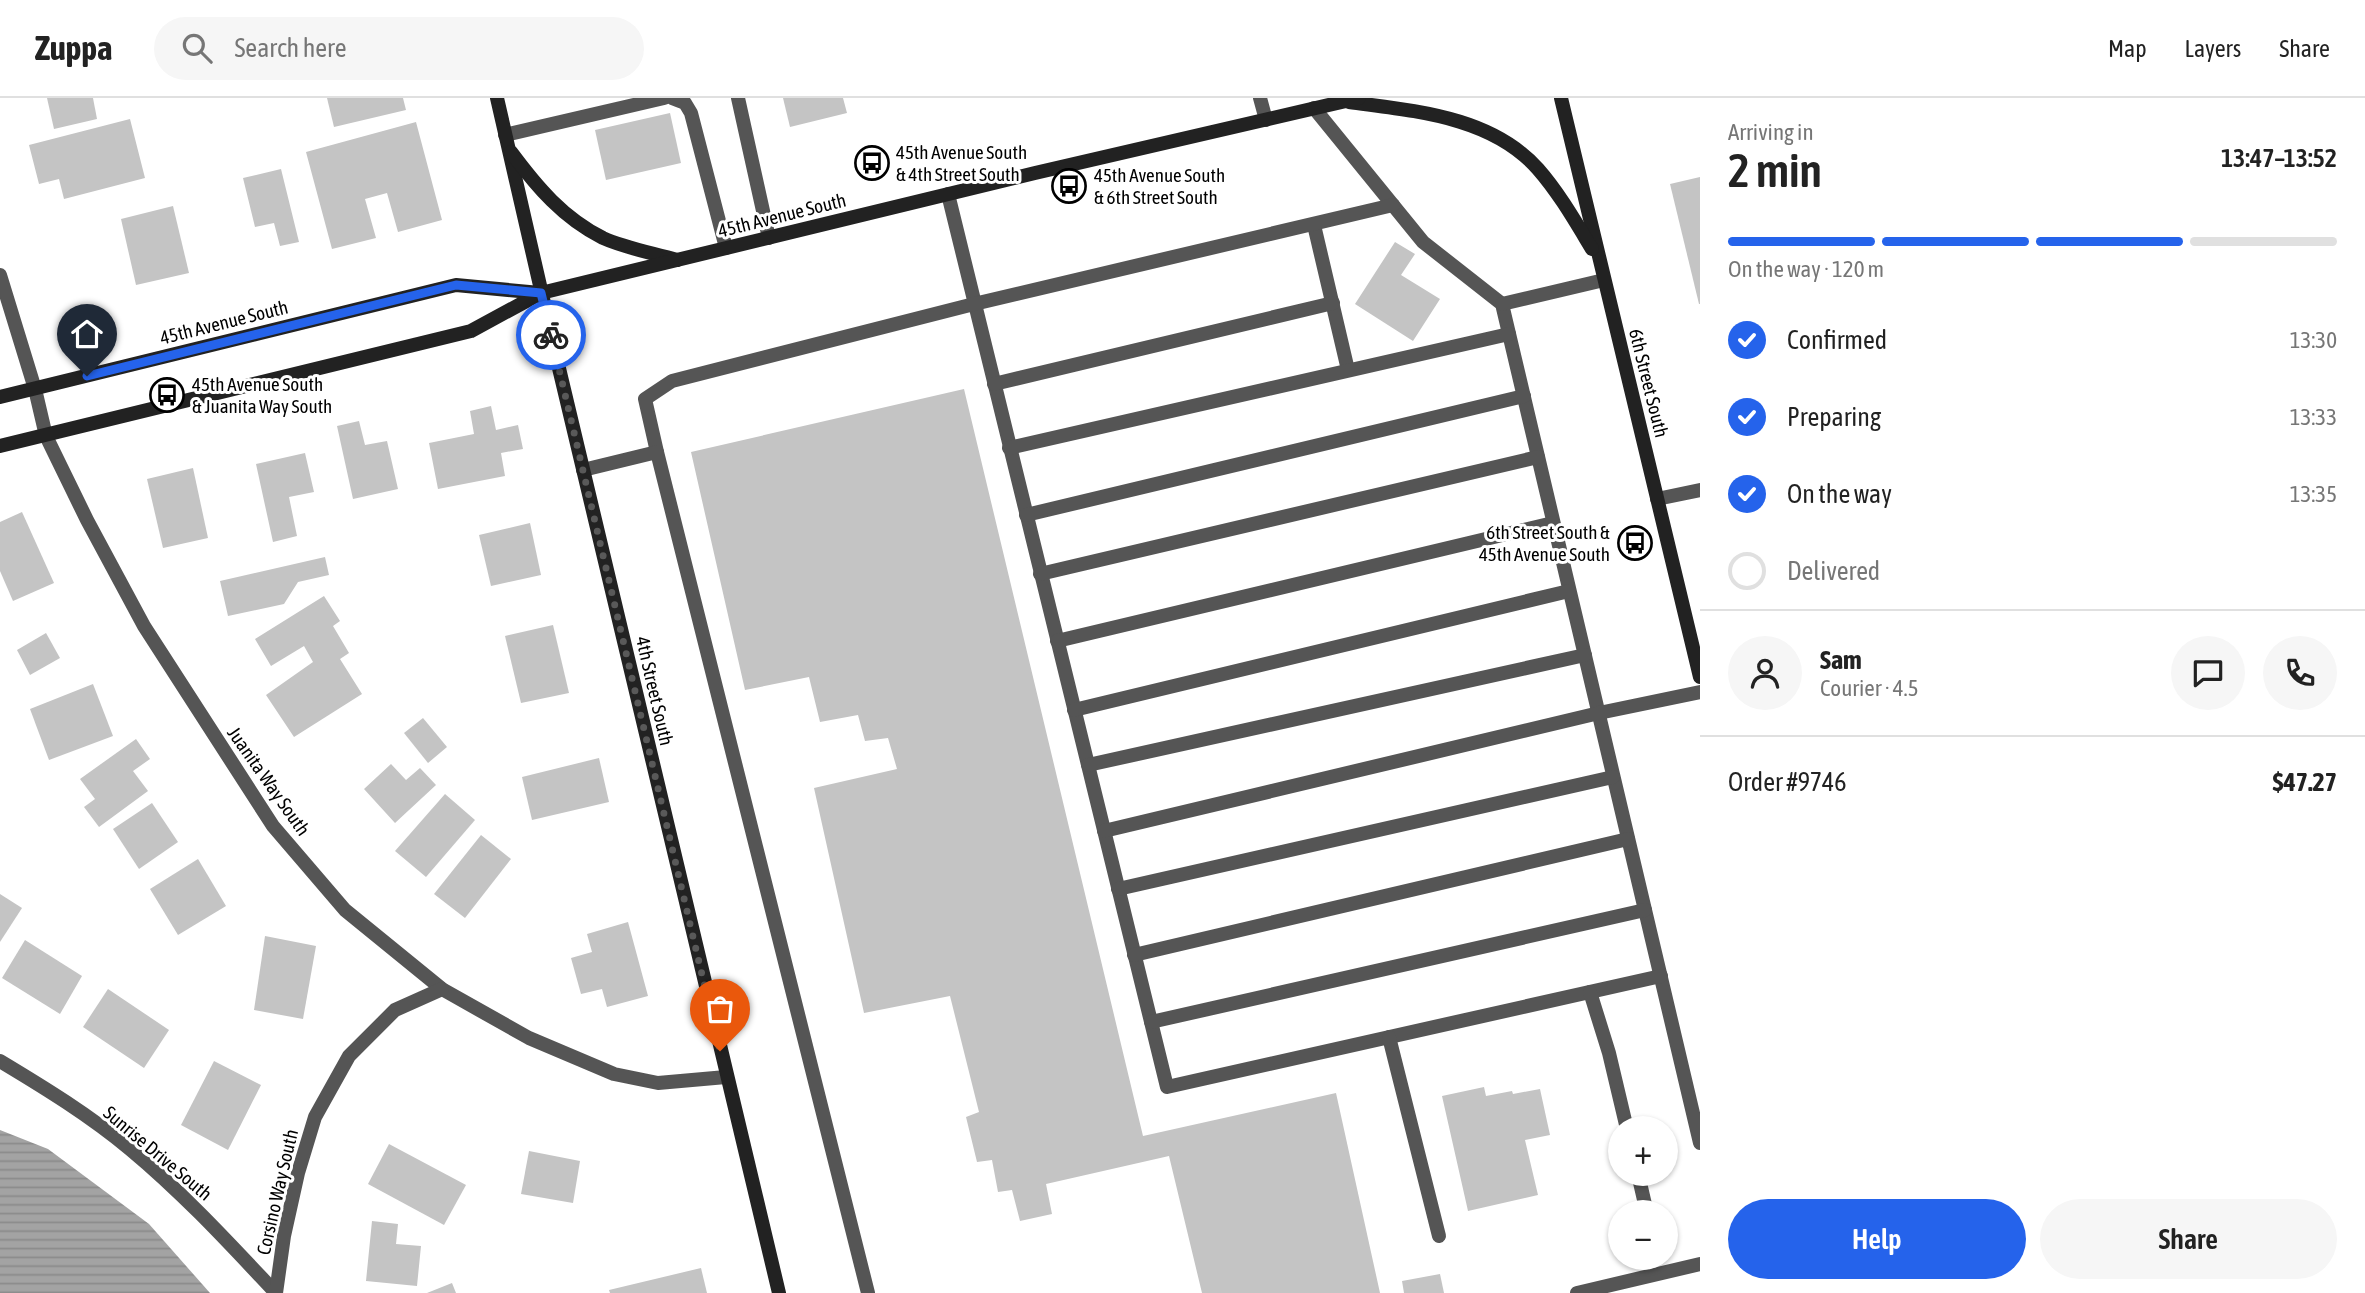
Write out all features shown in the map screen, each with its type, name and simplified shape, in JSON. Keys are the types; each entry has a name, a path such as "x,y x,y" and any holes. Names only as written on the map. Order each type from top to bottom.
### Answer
{"street":[{"name":"4th Street South","path":"497,98 779,1293"},
{"path":"664,98 507,142 543,194 572,220 604,239 677,260"},
{"path":"672,98 685,103 691,113 726,248"},
{"path":"738,98 769,238"},
{"path":"1260,98 1266,120"},
{"name":"45th Avenue South","path":"0,446 471,331 541,293 1359,98"},
{"name":"6th Street South","path":"1560,98 1700,677"},
{"path":"1344,102 1428,113 1457,120 1512,147 1536,167 1559,197 1600,262"},
{"path":"1314,108 1423,242 1502,304 1700,1143"},
{"path":"948,194 1167,1087 1661,976"},
{"path":"868,1293 645,399 671,381 974,304 1393,205"},
{"path":"1314,225 1348,370"},
{"name":"Juanita Way South","path":"0,275 35,389 46,436 144,626 273,826 345,910 442,989 529,1038 614,1074 658,1083 726,1077"},
{"path":"1502,304 1604,280"},
{"name":"45th Avenue South","path":"0,397 456,285 541,293"},
{"path":"994,384 1332,303"},
{"path":"1009,448 1509,334"},
{"path":"1026,515 1524,396"},
{"path":"583,470 657,452"},
{"path":"1040,574 1538,457"},
{"path":"1657,499 1700,490"},
{"path":"1057,642 1553,523"},
{"path":"1074,710 1569,590"},
{"path":"1087,765 1585,655"},
{"path":"1104,831 1599,713 1700,692"},
{"path":"1118,888 1614,778"},
{"path":"1134,955 1628,839"},
{"path":"1151,1022 1645,910"},
{"name":"Corsino Way South","path":"276,1293 284,1236 298,1173 315,1117 349,1056 395,1010 442,989"},
{"path":"1590,992 1609,1053 1624,1116"},
{"path":"1389,1037 1439,1236"},
{"name":"Sunrise Drive South","path":"0,1061 55,1093 129,1148 198,1211 276,1293"},
{"path":"1678,1265 1700,1264"},
{"path":"1577,1293 1648,1270"}],"shaded area":[{"path":"0,1130 48,1149 149,1224 210,1293 0,1293"}],"building":[{"path":"47,98 93,98 97,119 54,129"},
{"path":"327,98 403,98 406,110 334,127"},
{"path":"783,98 843,98 847,113 790,127"},
{"path":"670,113 681,163 606,180 595,130"},
{"path":"130,119 145,178 64,199 59,179 39,184 29,145"},
{"path":"416,122 442,220 398,232 387,193 365,199 376,238 332,249 306,152"},
{"path":"281,169 299,242 280,246 274,223 255,227 243,178"},
{"path":"1700,177 1700,304 1699,304 1670,184"},
{"path":"173,206 189,273 136,285 121,219"},
{"path":"1395,242 1415,254 1401,275 1440,299 1413,341 1355,304"},
{"path":"964,389 1143,1136 1336,1093 1380,1293 1202,1293 1169,1156 1046,1184 1052,1214 1020,1221 1012,1190 998,1192 992,1160 977,1162 966,1117 979,1112 950,996 864,1013 814,788 897,769 888,738 865,741 858,715 820,722 809,677 745,690 691,452"},
{"path":"491,406 496,430 518,425 523,449 501,453 505,476 438,489 429,443 474,434 470,411"},
{"path":"359,421 365,445 387,441 398,489 353,499 337,426"},
{"path":"305,453 314,492 289,497 297,536 273,542 256,464"},
{"path":"193,468 208,538 163,548 147,479"},
{"path":"22,512 54,583 13,601 0,571 0,522"},
{"path":"530,523 541,575 491,586 479,535"},
{"path":"325,557 329,575 298,582 284,604 228,616 220,581"},
{"path":"324,596 340,621 333,626 349,653 340,659 362,694 294,737 266,695 313,662 304,646 271,666 255,639"},
{"path":"553,625 569,693 521,703 505,636"},
{"path":"46,633 60,658 30,675 17,650"},
{"path":"93,684 113,736 49,760 30,709"},
{"path":"423,718 447,747 428,763 404,733"},
{"path":"136,739 150,759 133,771 148,791 99,827 84,807 95,799 80,779"},
{"path":"599,758 609,802 532,820 522,777"},
{"path":"391,764 406,780 420,768 436,785 395,823 364,789"},
{"path":"445,794 475,820 426,877 395,851"},
{"path":"152,803 178,842 139,869 113,829"},
{"path":"481,835 511,859 465,918 434,894"},
{"path":"198,859 226,906 178,935 150,889"},
{"path":"0,894 22,908 0,942"},
{"path":"628,922 648,996 607,1007 602,989 581,994 571,958 592,952 587,934"},
{"path":"265,936 316,946 303,1019 254,1010"},
{"path":"25,940 82,976 60,1014 2,978"},
{"path":"108,989 169,1030 144,1068 83,1027"},
{"path":"214,1061 261,1085 228,1150 181,1125"},
{"path":"1484,1087 1486,1096 1540,1089 1550,1135 1525,1140 1538,1195 1468,1211 1442,1096"},
{"path":"389,1144 466,1185 444,1225 368,1184"},
{"path":"529,1151 580,1161 573,1203 521,1194"},
{"path":"372,1221 398,1224 396,1244 421,1246 417,1286 366,1281"},
{"path":"701,1268 707,1293 610,1293 609,1290"},
{"path":"1440,1274 1444,1293 1404,1293 1402,1281"},
{"path":"452,1283 456,1293 427,1293"}],"way so far":[{"path":"551,335 720,1051"}],"place":[{"name":"45th Avenue South & 4th Street South","path":"872,163"},
{"name":"45th Avenue South & 6th Street South","path":"1069,186"},
{"name":"45th Avenue South & Juanita Way South","path":"167,395"},
{"name":"6th Street South & 45th Avenue South","path":"1635,543"}],"route":[{"path":"87,376 456,285 541,293 551,335"}]}
